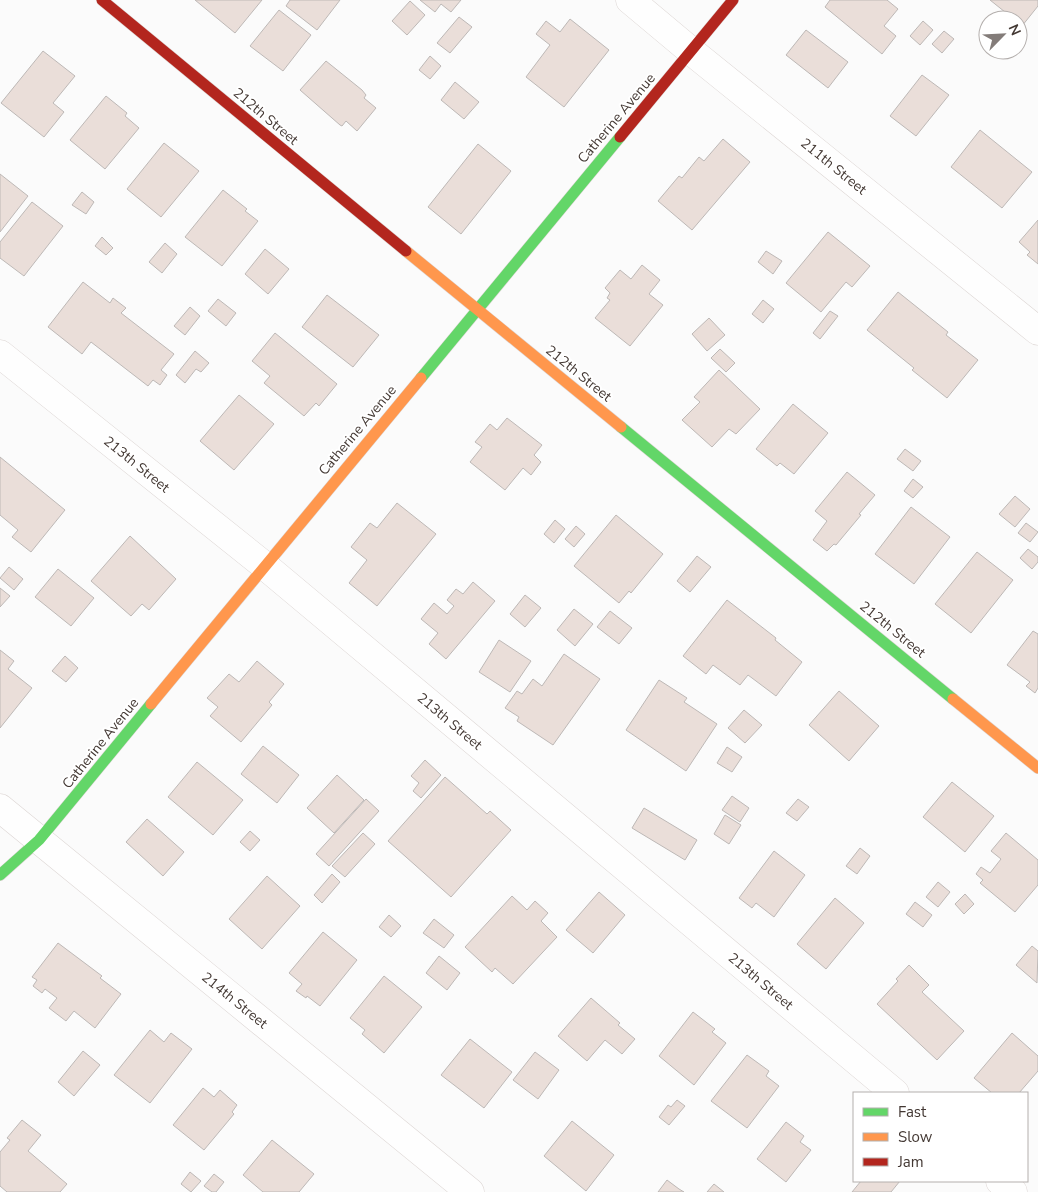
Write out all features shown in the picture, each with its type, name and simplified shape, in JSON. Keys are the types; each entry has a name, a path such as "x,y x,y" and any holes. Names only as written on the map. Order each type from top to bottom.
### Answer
{"street":[{"name":"212th Street","path":"102,0 1038,768"},
{"name":"211th Street","path":"630,0 1038,331"},
{"name":"Catherine Avenue","path":"0,875 39,840 733,0"},
{"name":"213th Street","path":"0,354 265,566 894,1092"},
{"name":"214th Street","path":"0,808 470,1192"},
{"path":"1001,1182 1013,1192"}],"building":[{"path":"195,0 262,0 235,33"},
{"path":"290,0 340,0 317,30 286,6"},
{"path":"420,0 461,0 451,12 441,4 435,12"},
{"path":"830,0 887,0 898,9 884,26 896,36 882,54 825,7"},
{"path":"990,0 1038,0 1038,6 1028,18 1028,10 1002,10"},
{"path":"410,1 425,15 407,35 392,21"},
{"path":"279,10 311,35 283,71 250,46"},
{"path":"459,17 472,27 450,53 437,43"},
{"path":"570,19 609,50 564,107 526,77 550,45 536,34 546,21 560,32"},
{"path":"923,21 933,30 920,45 910,36"},
{"path":"806,30 848,62 828,88 786,55"},
{"path":"944,31 954,39 942,53 932,44"},
{"path":"43,51 75,76 53,103 64,112 44,137 1,103"},
{"path":"430,56 441,66 430,79 419,70"},
{"path":"326,61 362,90 366,95 364,98 376,108 357,131 346,121 342,126 340,125 300,90"},
{"path":"922,75 949,95 916,136 890,116"},
{"path":"455,82 479,102 464,119 441,100"},
{"path":"106,96 127,113 125,116 139,128 105,169 70,140"},
{"path":"980,130 1032,172 1002,208 951,167"},
{"path":"723,139 750,162 692,230 658,201 679,176 682,178 699,157 704,161"},
{"path":"164,143 199,171 161,217 127,189"},
{"path":"478,144 511,171 461,234 428,207"},
{"path":"0,174 28,196 0,232"},
{"path":"223,190 247,209 245,211 258,221 222,266 185,237"},
{"path":"82,192 94,202 86,214 72,205"},
{"path":"32,202 63,226 24,276 0,258 0,242"},
{"path":"1038,220 1038,264 1027,255 1030,252 1019,242"},
{"path":"828,232 870,266 852,287 846,282 821,312 786,283"},
{"path":"102,237 113,248 106,255 95,246"},
{"path":"165,243 177,254 162,273 149,262"},
{"path":"265,249 289,269 268,294 245,274"},
{"path":"766,251 782,261 773,274 758,262"},
{"path":"642,265 660,280 649,294 663,305 630,346 595,318 610,300 607,298 610,293 605,288 620,270 631,279"},
{"path":"83,282 110,303 113,298 126,308 121,313 174,354 161,370 167,375 160,385 153,380 148,386 91,342 82,354 48,327"},
{"path":"898,292 948,332 946,335 978,360 947,398 867,330"},
{"path":"327,295 379,335 353,367 302,327"},
{"path":"218,299 236,313 226,326 208,311"},
{"path":"763,300 774,309 763,323 752,314"},
{"path":"190,307 200,316 185,335 174,326"},
{"path":"830,311 838,316 820,339 813,333"},
{"path":"709,318 725,335 707,351 692,334"},
{"path":"275,333 337,384 319,406 316,403 304,416 264,383 270,376 252,361"},
{"path":"720,349 735,363 726,372 711,358"},
{"path":"195,351 209,363 201,372 196,369 185,383 176,375"},
{"path":"719,370 760,409 736,434 729,429 712,447 682,420 700,402 694,397"},
{"path":"239,395 274,424 234,470 200,441"},
{"path":"793,404 828,433 794,474 780,463 777,466 756,449"},
{"path":"507,418 542,445 534,455 541,462 531,475 523,468 505,490 470,462 482,447 475,442 490,424 497,430"},
{"path":"905,449 921,461 913,471 897,459"},
{"path":"0,457 65,510 31,552 12,537 18,530 0,515"},
{"path":"847,472 875,495 836,545 834,544 827,551 813,540 827,521 815,511"},
{"path":"913,479 923,487 913,498 904,491"},
{"path":"1015,496 1030,509 1015,527 999,514"},
{"path":"397,503 436,534 377,606 349,583 367,560 351,547 370,523 377,528"},
{"path":"911,507 950,537 914,584 875,554"},
{"path":"616,515 663,554 631,593 629,591 619,603 574,566"},
{"path":"555,520 565,529 554,543 544,534"},
{"path":"1026,523 1038,532 1030,542 1018,533"},
{"path":"576,526 585,534 574,547 565,539"},
{"path":"130,536 176,579 149,610 142,604 131,616 91,581"},
{"path":"1028,549 1038,557 1038,562 1032,569 1020,558"},
{"path":"977,552 1013,580 971,633 935,604"},
{"path":"697,556 711,567 690,592 677,581"},
{"path":"9,567 23,579 14,590 0,578"},
{"path":"58,569 94,598 71,626 35,597"},
{"path":"473,582 495,601 446,659 429,644 438,633 421,619 434,603 447,614 454,606 447,600 456,589 463,594"},
{"path":"0,588 10,596 0,607"},
{"path":"525,595 541,608 525,627 510,614"},
{"path":"727,600 776,638 775,640 802,662 776,696 748,675 740,685 713,665 706,674 683,656"},
{"path":"574,609 593,624 575,646 557,630"},
{"path":"610,611 632,628 619,644 597,627"},
{"path":"1033,631 1038,634 1038,688 1035,693 1026,686 1030,682 1007,665"},
{"path":"499,640 531,661 510,692 479,672"},
{"path":"0,650 14,661 8,669 32,688 0,728"},
{"path":"564,654 600,679 553,745 517,721 519,717 505,708 517,691 522,694 533,679 542,686"},
{"path":"65,656 78,668 66,682 52,671"},
{"path":"257,661 284,684 269,702 272,705 241,742 210,716 218,707 207,698 229,674 239,682"},
{"path":"659,680 687,698 684,702 717,724 686,771 626,730"},
{"path":"839,691 879,726 849,761 809,725"},
{"path":"744,710 762,725 745,743 728,728"},
{"path":"263,746 299,775 277,803 241,774"},
{"path":"727,747 742,757 732,772 717,763"},
{"path":"425,760 441,775 421,798 413,791 419,783 411,776"},
{"path":"197,762 243,800 213,835 168,797"},
{"path":"337,775 364,800 334,833 307,808"},
{"path":"445,777 487,814 490,811 511,830 451,897 388,841"},
{"path":"952,782 994,816 965,852 923,817"},
{"path":"732,796 749,808 740,822 722,810"},
{"path":"366,799 379,811 329,866 316,854"},
{"path":"798,799 809,807 797,821 786,813"},
{"path":"644,808 697,840 685,860 632,828"},
{"path":"725,815 741,825 729,844 714,834"},
{"path":"147,819 184,852 163,876 126,842"},
{"path":"250,831 260,840 250,851 240,842"},
{"path":"363,833 375,844 345,877 332,866"},
{"path":"1006,833 1038,860 1038,885 1015,912 980,883 983,880 976,874 981,867 990,873 1001,859 991,851"},
{"path":"860,848 870,856 857,874 846,866"},
{"path":"774,851 805,875 774,917 756,903 752,908 739,898"},
{"path":"332,874 340,882 322,903 314,895"},
{"path":"267,876 300,906 262,949 229,919"},
{"path":"938,882 950,892 938,907 926,897"},
{"path":"599,892 625,915 593,953 566,930"},
{"path":"965,894 974,904 964,914 955,904"},
{"path":"512,896 527,910 535,901 548,913 541,921 557,937 513,984 495,968 492,972 465,947"},
{"path":"835,898 864,923 826,969 797,944"},
{"path":"915,902 932,915 923,927 906,914"},
{"path":"389,915 401,926 391,937 379,927"},
{"path":"434,919 454,935 444,948 423,933"},
{"path":"323,932 357,960 320,1006 307,996 306,998 296,991 302,984 289,973"},
{"path":"58,943 102,976 100,978 121,994 95,1028 74,1011 66,1021 49,1008 57,998 45,989 42,993 33,986 37,980 32,977"},
{"path":"1032,946 1038,951 1037,983 1016,965"},
{"path":"439,956 460,973 447,990 426,973"},
{"path":"909,965 929,985 922,992 964,1031 937,1060 877,1004 898,981 896,979"},
{"path":"384,976 422,1007 384,1053 362,1034 365,1030 350,1018"},
{"path":"591,998 635,1039 622,1054 605,1040 587,1061 558,1036"},
{"path":"693,1012 715,1029 712,1032 726,1043 694,1085 659,1056"},
{"path":"150,1030 164,1042 171,1033 192,1049 150,1103 114,1075"},
{"path":"1012,1033 1038,1056 1038,1071 1020,1092 991,1092 974,1078"},
{"path":"470,1039 512,1072 484,1108 441,1075"},
{"path":"83,1051 100,1065 74,1096 58,1082"},
{"path":"535,1052 559,1070 538,1099 513,1080"},
{"path":"747,1055 769,1071 766,1076 779,1086 747,1128 711,1101"},
{"path":"203,1088 214,1097 220,1090 237,1105 232,1112 234,1114 204,1150 173,1125"},
{"path":"677,1100 685,1106 669,1125 659,1117 668,1105 671,1107"},
{"path":"22,1120 41,1135 28,1151 67,1184 60,1192 7,1192 0,1186 0,1152 10,1140 7,1138"},
{"path":"572,1121 614,1155 586,1191 544,1156"},
{"path":"786,1122 804,1136 800,1142 811,1150 786,1182 757,1159"},
{"path":"272,1140 314,1174 299,1192 263,1192 243,1175"},
{"path":"190,1172 201,1181 191,1192 181,1184"},
{"path":"214,1174 224,1182 216,1192 212,1192 204,1186"},
{"path":"667,1180 679,1189 684,1192 658,1192"},
{"path":"860,1182 899,1182 891,1192 852,1192"},
{"path":"714,1184 724,1192 707,1192"}],"traffic: fast":[{"path":"421,378 620,137"},
{"path":"621,427 953,699"},
{"path":"0,875 39,840 151,704"}],"traffic: slow":[{"path":"406,251 621,427"},
{"path":"151,704 421,378"},
{"path":"953,699 1038,768"}],"traffic: jam":[{"path":"102,0 406,251"},
{"path":"620,137 733,0"}]}
